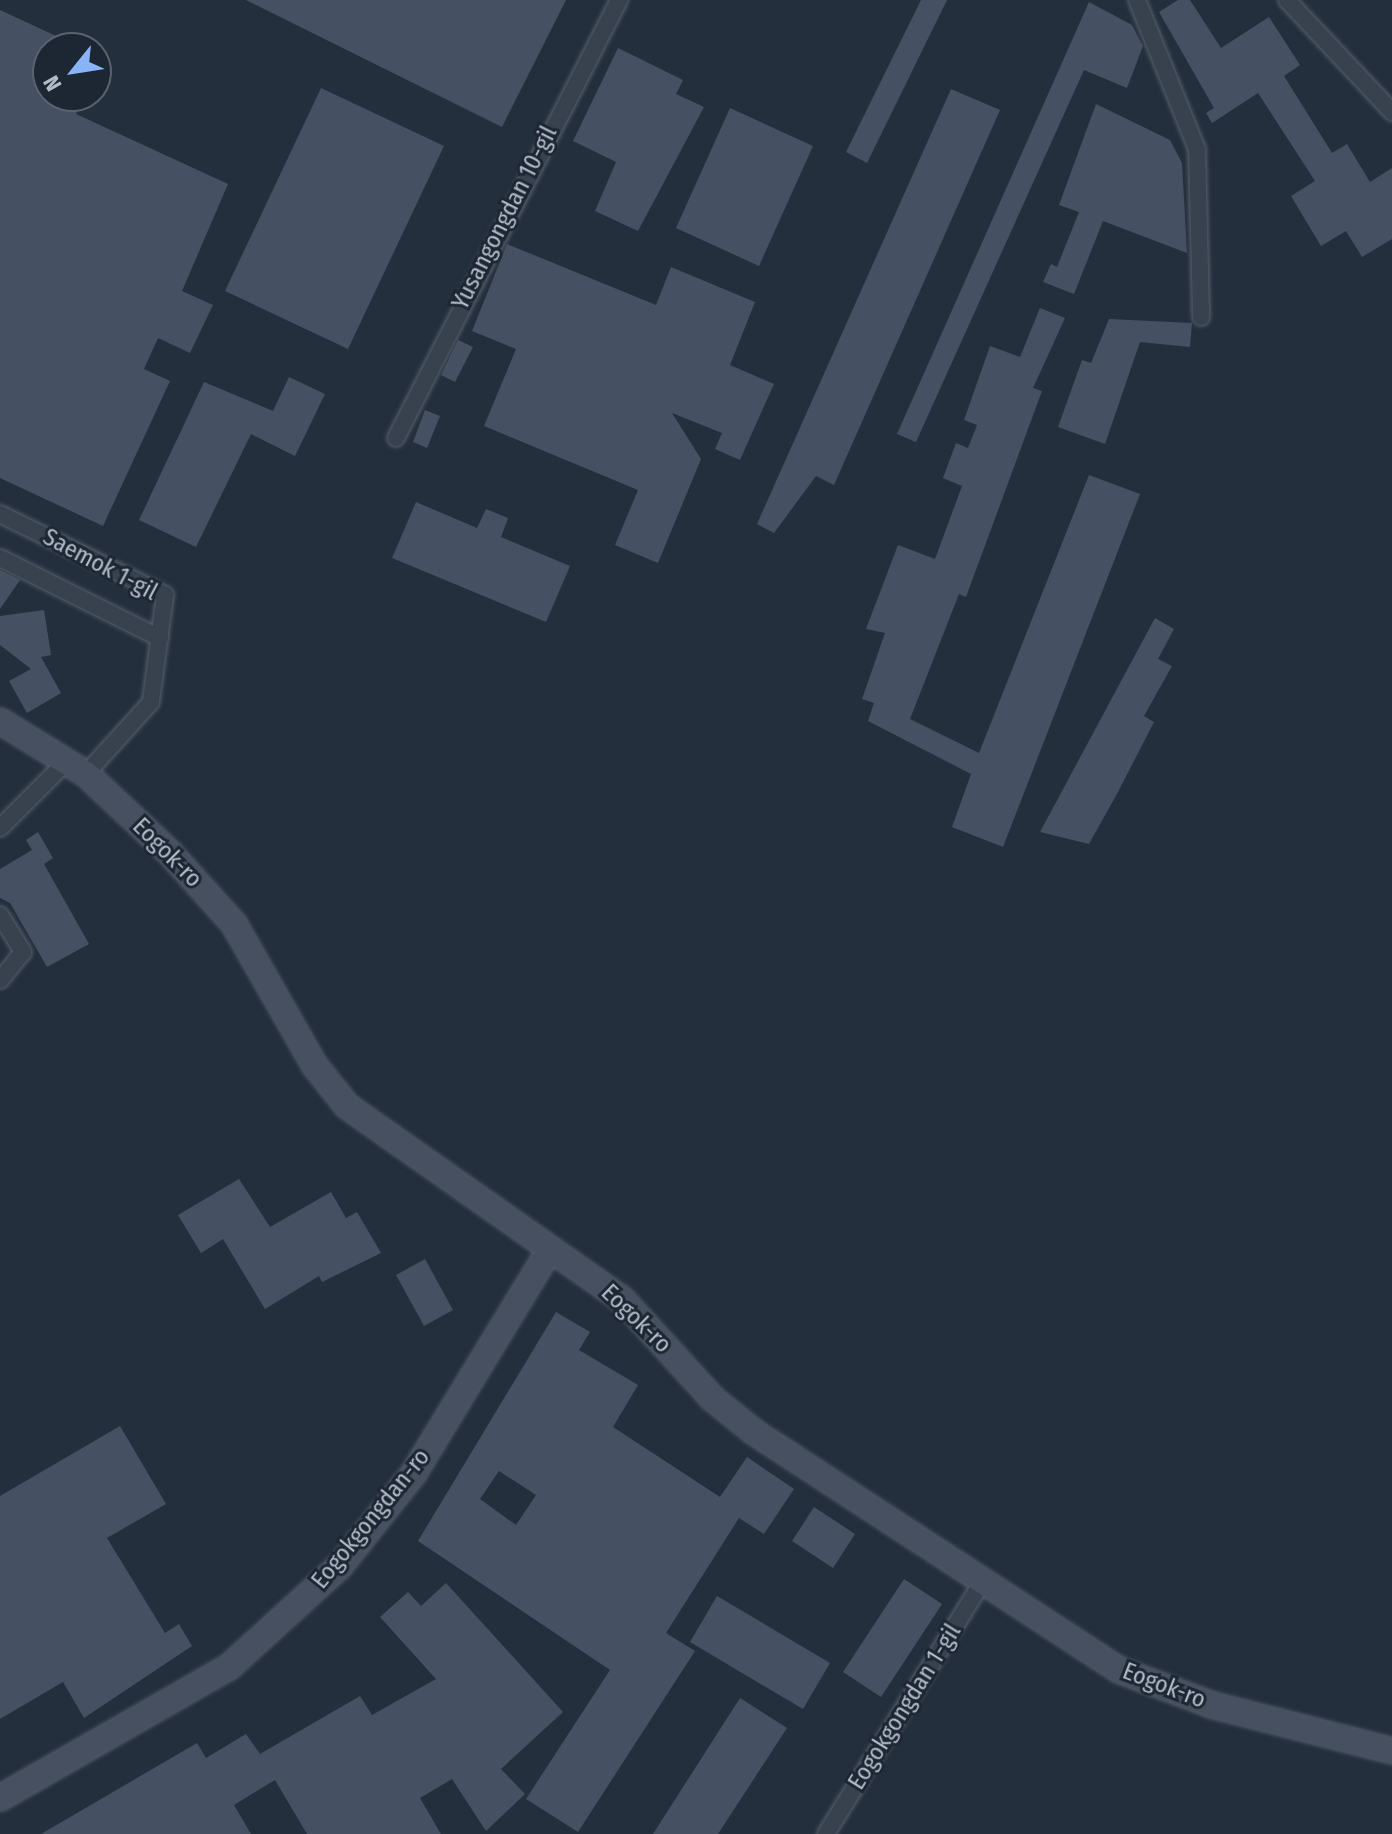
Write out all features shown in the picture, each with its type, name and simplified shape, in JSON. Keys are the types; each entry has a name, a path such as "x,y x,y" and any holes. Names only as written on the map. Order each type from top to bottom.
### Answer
{"street":[{"name":"Yusangongdan 10-gil","path":"396,438 619,0"},
{"path":"1137,0 1197,149 1201,317"},
{"path":"1287,0 1392,112"},
{"name":"Saemok 1-gil","path":"0,514 165,595 151,702 76,768 0,828"},
{"name":"Saemok 1-gil","path":"0,558 160,638"},
{"name":"Eogok-ro","path":"0,721 76,768 234,924 315,1066 347,1106 622,1299 713,1399 754,1432 984,1579 1119,1670 1163,1690 1392,1751"},
{"path":"0,915 23,952 0,980"},
{"name":"Eogokgongdan-ro","path":"0,1798 229,1667 340,1566 414,1473 550,1249"},
{"name":"Eogokgongdan 1-gil","path":"826,1834 984,1579"}],"building":[{"path":"246,0 566,0 502,127"},
{"path":"921,0 947,0 867,163 846,152"},
{"path":"1178,0 1190,0 1221,48 1269,17 1300,65 1284,76 1332,153 1347,144 1370,182 1392,168 1392,239 1362,257 1346,231 1321,246 1291,196 1315,181 1258,93 1212,123 1206,113 1214,108 1159,12"},
{"path":"1089,2 1132,25 1143,46 1127,88 1084,70 916,442 897,434"},
{"path":"0,10 47,32 32,32 32,112 77,112 228,184 182,291 213,305 190,353 158,338 144,369 170,381 103,526 0,478"},
{"path":"618,48 683,80 676,94 704,107 638,231 595,211 616,162 573,141"},
{"path":"321,88 444,146 348,349 225,291"},
{"path":"951,89 1000,110 834,485 816,476 774,533 757,524"},
{"path":"1096,104 1170,140 1182,163 1187,253 1103,221 1074,294 1043,282 1051,264 1057,267 1079,212 1059,205"},
{"path":"730,108 813,146 759,266 676,228"},
{"path":"507,244 656,305 671,267 755,302 730,365 774,384 740,460 715,449 722,433 672,413 701,459 658,563 615,545 638,490 484,426 516,349 472,331"},
{"path":"1040,308 1065,318 1033,388 1042,391 966,597 959,594 910,719 979,753 1089,475 1140,494 1003,847 952,827 971,774 868,721 874,703 862,699 885,633 866,629 898,545 935,559 962,486 943,478 956,443 968,448 977,425 964,420 990,346 1020,357"},
{"path":"1109,319 1192,323 1190,347 1140,342 1105,444 1058,427 1082,360 1091,363"},
{"path":"458,340 473,347 455,382 441,375"},
{"path":"289,377 325,394 295,456 251,434 196,547 139,520 204,382 273,411"},
{"path":"425,410 440,416 427,448 413,442"},
{"path":"416,502 477,528 486,509 508,518 501,537 570,566 546,622 392,558"},
{"path":"0,570 20,580 0,609"},
{"path":"44,610 51,655 41,657 61,693 27,713 9,681 31,669 0,645 0,616"},
{"path":"1155,618 1174,629 1158,659 1172,666 1144,716 1154,722 1118,792 1089,844 1040,832"},
{"path":"38,832 53,858 44,864 89,944 47,967 10,903 0,898 0,869 32,850 26,840"},
{"path":"239,1179 270,1227 331,1192 346,1218 357,1212 381,1253 322,1282 319,1276 265,1309 223,1239 201,1253 178,1215"},
{"path":"425,1259 453,1310 424,1326 396,1275"},
{"path":"556,1312 590,1332 579,1350 638,1385 613,1427 720,1497 747,1457 794,1489 764,1534 739,1518 666,1633 695,1651 578,1832 526,1799 610,1670 418,1541","holes":["499,1471 536,1495 516,1525 480,1499"]},
{"path":"120,1426 166,1504 107,1538 165,1633 179,1624 192,1646 84,1718 63,1682 0,1719 0,1496"},
{"path":"814,1507 855,1534 833,1568 792,1541"},
{"path":"904,1579 942,1604 881,1697 843,1672"},
{"path":"446,1583 563,1712 501,1769 525,1794 486,1831 452,1779 420,1798 441,1834 307,1834 275,1780 234,1805 251,1834 41,1834 197,1743 206,1758 246,1734 260,1754 360,1696 372,1715 436,1679 380,1617 408,1592 421,1606"},
{"path":"717,1596 830,1663 803,1709 690,1642"},
{"path":"740,1698 787,1728 718,1834 653,1834"}]}
